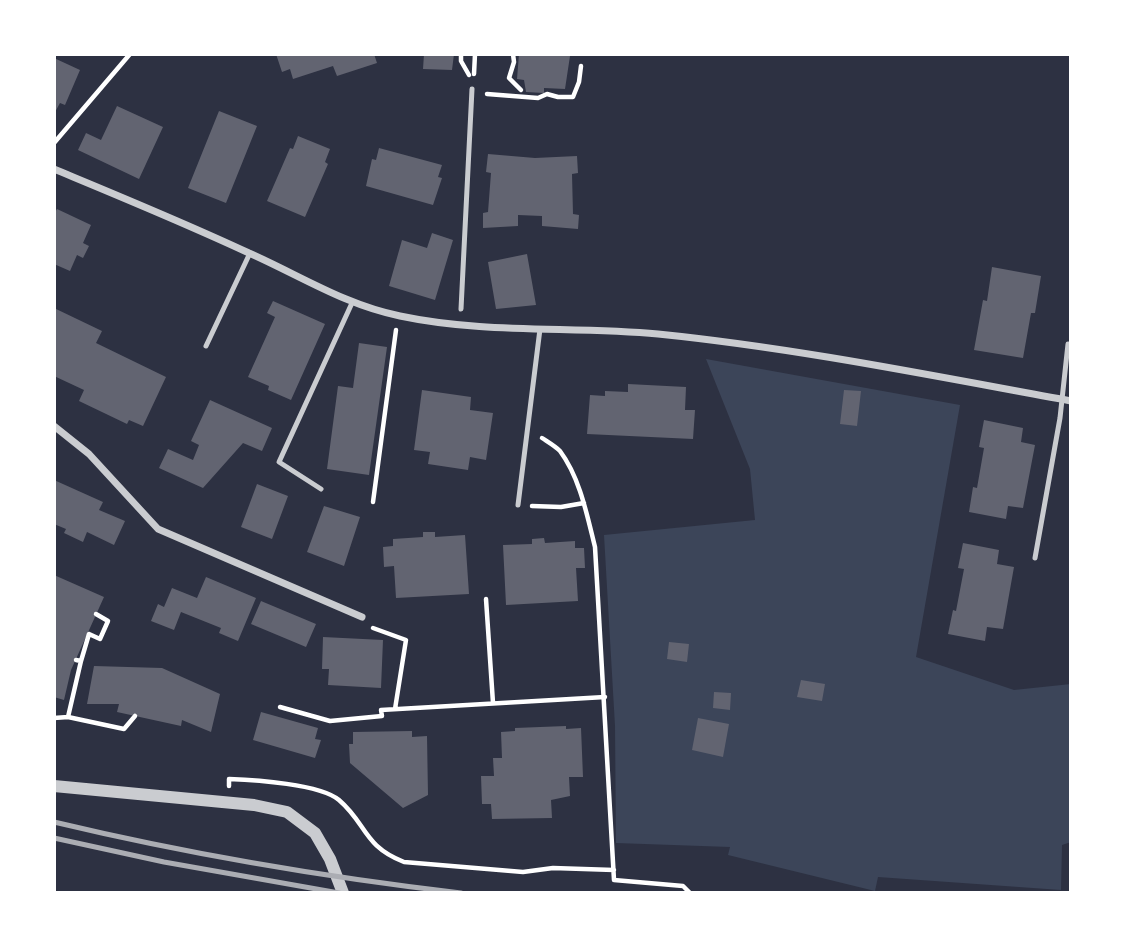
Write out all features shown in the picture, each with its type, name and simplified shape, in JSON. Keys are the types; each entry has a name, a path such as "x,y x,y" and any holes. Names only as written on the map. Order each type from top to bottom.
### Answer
{"street":[{"path":"54,169 250,253 352,303 398,316 460,325 606,329 705,339 1067,401"},
{"path":"54,426 89,454 158,529 362,617"},
{"path":"54,786 254,805 287,812 315,833 330,859 344,893"}],"lane":[{"path":"461,309 472,91"},
{"path":"206,346 250,253"},
{"path":"321,489 279,462 352,303"},
{"path":"518,505 540,329"},
{"path":"1035,558 1067,401 1068,344"}],"path":[{"path":"54,143 130,54"},
{"path":"461,54 467,75 474,75"},
{"path":"513,54 514,62 509,78 521,91"},
{"path":"472,91 521,91 538,98 547,94 573,97 581,66"},
{"path":"373,502 398,316"},
{"path":"536,434 558,449 571,471 584,503 595,547 614,880 683,886 690,893"},
{"path":"518,505 561,507 584,503"},
{"path":"486,599 493,703"},
{"path":"68,717 78,660 89,634 100,639 108,621 96,614"},
{"path":"362,617 363,625 406,640 394,709"},
{"path":"280,706 330,721 382,716 381,710 605,697"},
{"path":"54,718 68,717 124,729 135,716"},
{"path":"251,780 279,783 336,797 378,848 404,862 523,873 553,868 614,870"}],"shaded area":[{"path":"706,359 960,405 916,657 1014,690 1071,684 1071,842 1062,845 1061,890 878,877 875,891 728,855 730,847 616,843 615,726 604,535 755,520 750,469"}],"building":[{"path":"276,54 374,54 377,63 337,76 333,66 293,79 290,69 282,72"},
{"path":"424,54 454,54 452,70 423,69"},
{"path":"519,54 568,54 570,56 565,89 544,88 544,93 526,92 524,80 517,79"},
{"path":"54,58 80,70 65,105 60,103 54,114"},
{"path":"117,106 163,127 139,179 78,150 86,133 101,140"},
{"path":"219,111 257,126 226,203 188,188"},
{"path":"298,136 330,149 325,162 328,164 305,217 267,201"},
{"path":"379,148 442,165 438,177 442,178 433,205 366,186 372,159 376,160"},
{"path":"488,154 535,158 577,156 578,173 572,174 573,214 579,215 578,229 542,226 542,216 518,215 518,226 483,228 483,213 488,212 491,173 486,172"},
{"path":"57,209 91,225 83,243 89,246 83,258 77,255 70,271 54,264 54,214"},
{"path":"432,233 453,240 435,300 389,286 402,240 427,248"},
{"path":"527,254 536,305 496,309 488,262"},
{"path":"992,267 1041,276 1023,358 974,350 983,300 987,301"},
{"path":"273,301 325,324 291,400 248,377 275,317 267,313"},
{"path":"54,308 102,331 96,343 166,377 143,426 129,420 127,424 79,401 84,390 54,376"},
{"path":"359,343 387,347 369,475 327,469 338,386 353,388"},
{"path":"628,384 686,387 685,410 695,410 693,439 587,434 590,395 605,396 605,391 628,392"},
{"path":"422,390 471,397 470,410 493,413 486,460 470,457 468,470 428,464 430,452 414,450"},
{"path":"844,390 861,391 857,426 840,424"},
{"path":"210,400 272,428 262,451 243,443 203,488 159,468 168,449 193,460 199,445 191,441"},
{"path":"984,420 1023,428 1021,442 1035,445 1023,508 1008,506 1006,519 969,512 973,487 977,488 984,448 979,447"},
{"path":"54,480 103,502 99,510 125,521 114,545 87,532 83,542 64,533 66,529 54,524"},
{"path":"257,484 288,496 272,539 241,527"},
{"path":"324,506 360,517 344,566 307,552"},
{"path":"423,532 435,532 435,537 465,535 469,594 396,598 394,566 384,567 383,547 393,546 393,539 423,537"},
{"path":"544,538 545,543 575,541 575,548 584,548 585,568 576,568 578,601 506,605 503,545 532,544 532,539"},
{"path":"963,543 999,550 997,564 1014,567 1003,629 987,627 985,641 948,634 953,610 956,611 964,569 958,568"},
{"path":"54,575 104,597 71,670 64,700 54,697"},
{"path":"206,577 256,598 238,641 219,633 221,628 181,612 174,630 151,621 158,604 164,607 172,588 197,598"},
{"path":"261,601 316,624 306,647 251,624"},
{"path":"323,637 383,640 381,688 328,685 329,669 322,669"},
{"path":"669,642 689,644 687,662 667,659"},
{"path":"94,666 162,668 220,694 211,732 182,720 181,726 117,712 119,704 87,704"},
{"path":"801,680 825,684 822,701 797,697"},
{"path":"714,692 731,693 730,710 713,708"},
{"path":"261,712 318,728 315,739 321,740 315,758 253,740"},
{"path":"698,718 729,724 723,757 692,750"},
{"path":"566,726 566,729 581,728 583,777 569,777 570,796 551,800 552,818 492,819 491,804 482,804 481,776 494,776 493,758 502,758 501,732 515,731 515,728"},
{"path":"412,731 412,737 427,736 428,795 403,808 350,763 349,744 353,744 353,732"}],"railway":[{"path":"54,822 256,864 461,893"},
{"path":"54,838 164,862 339,893"}]}
